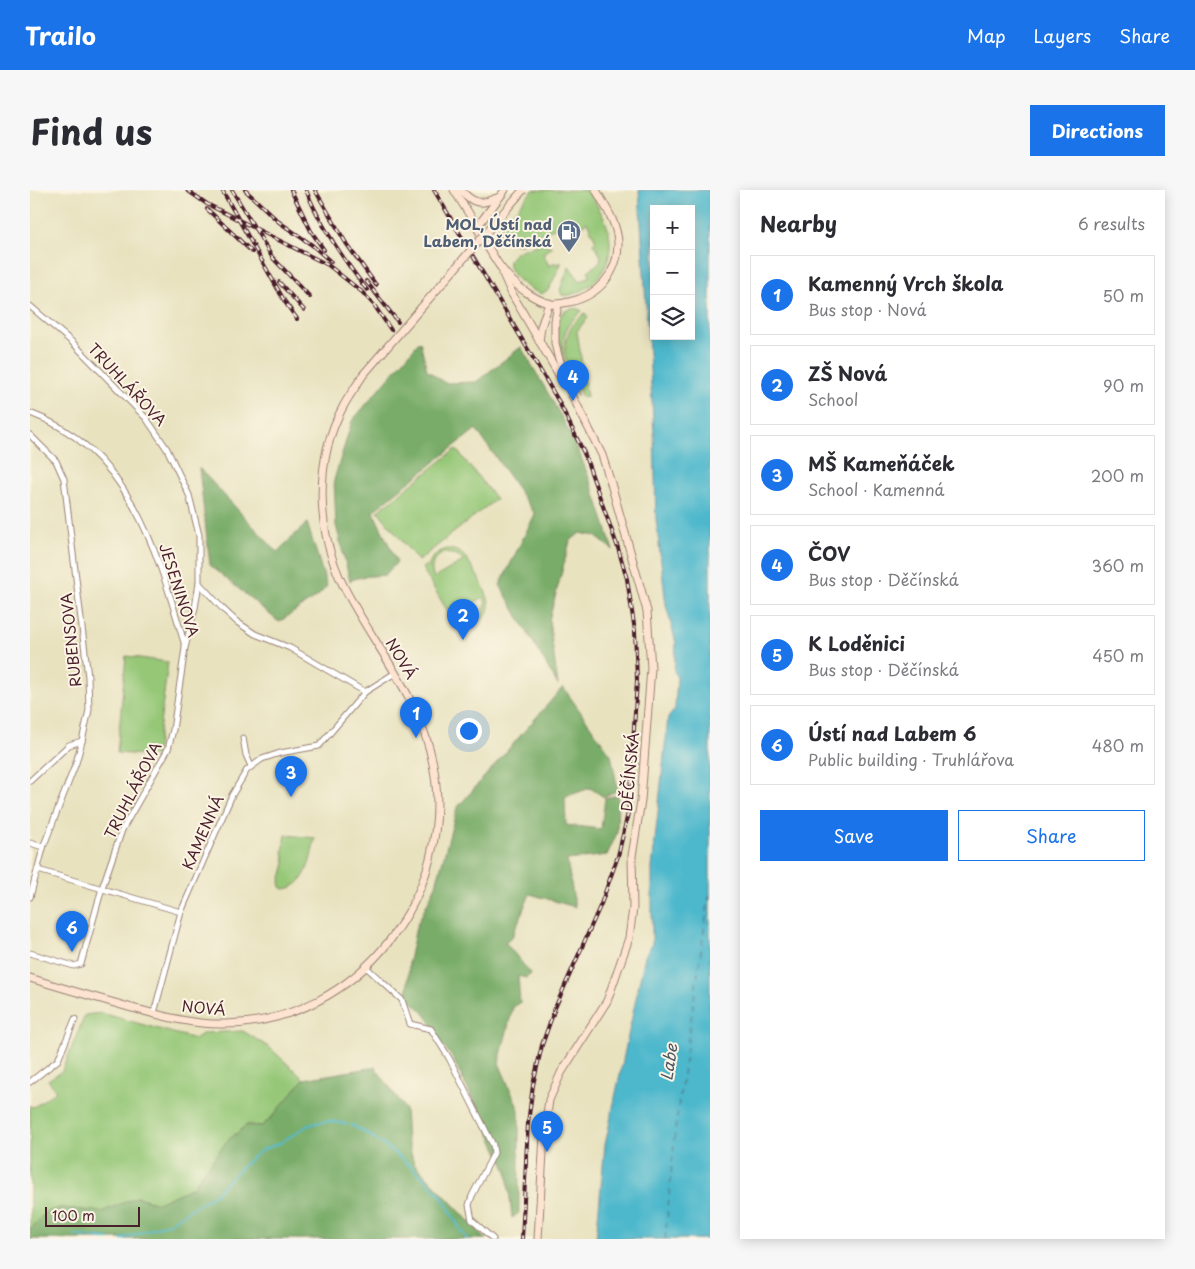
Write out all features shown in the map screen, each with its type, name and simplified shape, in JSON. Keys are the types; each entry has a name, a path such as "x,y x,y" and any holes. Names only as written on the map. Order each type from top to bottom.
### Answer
{"street":[{"path":"454,190 477,227 539,341 571,393"},
{"path":"461,190 468,199 479,203 498,198"},
{"path":"477,227 505,190"},
{"name":"NOVÁ","path":"30,978 154,1014 206,1024 239,1024 268,1019 301,1008 328,994 351,980 366,967 394,936 415,902 427,873 436,830 436,791 430,751 418,714 342,584 325,532 322,482 330,440 344,404 363,375 523,190"},
{"path":"498,265 522,289 550,303 558,304 574,301 600,288 614,268 618,250 617,234 596,190"},
{"path":"539,341 541,327 550,303"},
{"name":"DĚČÍNSKÁ","path":"538,1239 544,1135 550,1100 561,1073 607,1001 629,938 633,908 632,856 641,801 651,668 647,611 632,552 602,456 571,393 561,367 555,343 555,321 558,304"},
{"name":"TRUHLÁŘOVA","path":"30,306 72,342 146,418 163,443 188,496 199,536 199,583 185,648 174,730 168,748 122,830 102,888 81,964 74,966 30,952"},
{"name":"JESENINOVA","path":"30,413 80,438 102,460 122,485 149,535 165,576 185,648"},
{"name":"RUBENSOVA","path":"30,435 56,461 64,479 88,677 89,710 76,763 52,820 30,897"},
{"path":"199,583 238,622 255,634 278,642 365,692"},
{"path":"243,738 246,755 251,766 262,759 280,753 319,746 365,692 395,673"},
{"path":"30,781 69,745 82,742"},
{"name":"KAMENNÁ","path":"181,912 232,795 251,766"},
{"path":"30,843 43,847"},
{"path":"38,870 181,912 154,1014"},
{"path":"366,967 402,1000 410,1024 431,1029 450,1058 493,1145 494,1153 469,1205 472,1220 493,1239"},
{"path":"30,1082 58,1060 75,1018"}],"green space":[{"path":"533,190 588,190 604,219 610,241 607,263 595,281 576,293 565,296 562,295 560,290 569,266 580,281 590,276 588,271 600,262 601,256 593,243 596,241 587,222 581,226 556,227 521,244 510,242 497,231"},
{"path":"542,243 552,247 543,253 549,266 555,262 557,265 561,262 561,264 549,289 542,294 519,280 510,270 509,264 510,259 516,253"},
{"path":"576,308 582,311 572,321 566,331 563,341 563,352 568,373 578,396 568,379 560,356 557,333 561,314"},
{"path":"585,313 588,317 577,331 587,397 582,397 567,363 565,343 574,323"},
{"path":"420,341 427,370 445,383 476,382 521,347 560,414 585,467 613,550 595,536 580,533 570,541 549,620 558,685 500,585 535,514 476,429 373,511 397,562 385,575 359,577 350,581 336,525 334,480 352,421"},
{"path":"456,449 496,499 418,561 378,511"},
{"path":"199,468 277,552 307,523 327,586 318,596 279,622 210,565"},
{"path":"444,550 456,551 466,558 482,585 489,602 487,613 480,621 471,624 460,623 462,627 458,629 422,568 426,565 428,568 432,558","holes":["444,553 457,555 463,561 434,578 433,563 437,557","484,597 484,611 475,620 465,621 455,614"]},
{"path":"126,656 168,662 156,756 117,753"},
{"path":"563,687 611,755 618,790 604,797 590,788 565,797 566,825 601,829 605,798 618,795 617,833 607,855 567,860 575,907 530,894 512,937 505,942 531,974 526,978 518,976 520,1003 513,1007 499,1063 519,1110 519,1213 512,1218 507,1171 497,1149 452,1057 435,1034 433,1026 424,1013 407,997 409,961 416,927 436,885 457,808"},
{"path":"286,835 315,838 310,862 303,877 292,887 284,889 281,887 280,882 285,863 283,851"},
{"path":"101,1013 195,1039 204,1033 243,1031 270,1048 304,1079 262,1126 247,1125 227,1141 193,1187 158,1203 137,1197 102,1212 60,1208 46,1212 30,1230 30,1106 34,1107 56,1091 48,1080 62,1071 85,1015"},
{"path":"375,1067 405,1109 407,1140 414,1163 486,1239 30,1239 30,1230 46,1212 60,1208 102,1212 137,1197 158,1203 193,1187 227,1141 247,1125 262,1126 304,1079"}],"water":[{"name":"Labe","path":"639,190 710,190 710,1226 708,1239 596,1239 605,1145 645,956 652,944 652,868 668,718 675,709 677,678 674,671 676,643 666,605 656,519 654,434"}],"waterway":[{"path":"122,1239 169,1223 214,1195 248,1161 262,1150 280,1143 307,1126 330,1121 346,1124"},
{"path":"351,1125 387,1147 426,1180 443,1199 467,1239"},
{"path":"74,1235 108,1239"}],"ferry route":[{"path":"665,1239 676,1122 710,890"}],"railway":[{"path":"187,190 207,204 328,265 362,292 374,305 391,330"},
{"path":"222,190 285,302 297,319"},
{"path":"232,190 272,257 310,297"},
{"path":"245,190 279,222 312,245 331,262"},
{"path":"291,190 311,231 324,250"},
{"path":"306,190 318,217 333,242 367,290"},
{"path":"315,190 346,243 376,285"},
{"path":"434,190 559,402 584,453 627,579 635,631 637,680 628,813 618,856 601,904 555,1008 542,1045 533,1085 528,1123 522,1239"},
{"path":"207,209 252,252"},
{"path":"366,281 398,322"},
{"path":"279,282 304,310"}],"place":[{"name":"MOL, Ústí nad Labem, Děčínská","path":"569,253"},
{"name":"ČOV","path":"573,401"},
{"name":"ZŠ Nová","path":"463,640"},
{"name":"Kamenný Vrch škola","path":"416,738"},
{"name":"MŠ Kameňáček","path":"291,797"},
{"name":"Ústí nad Labem 6","path":"72,952"},
{"name":"K Loděnici","path":"547,1152"}]}
